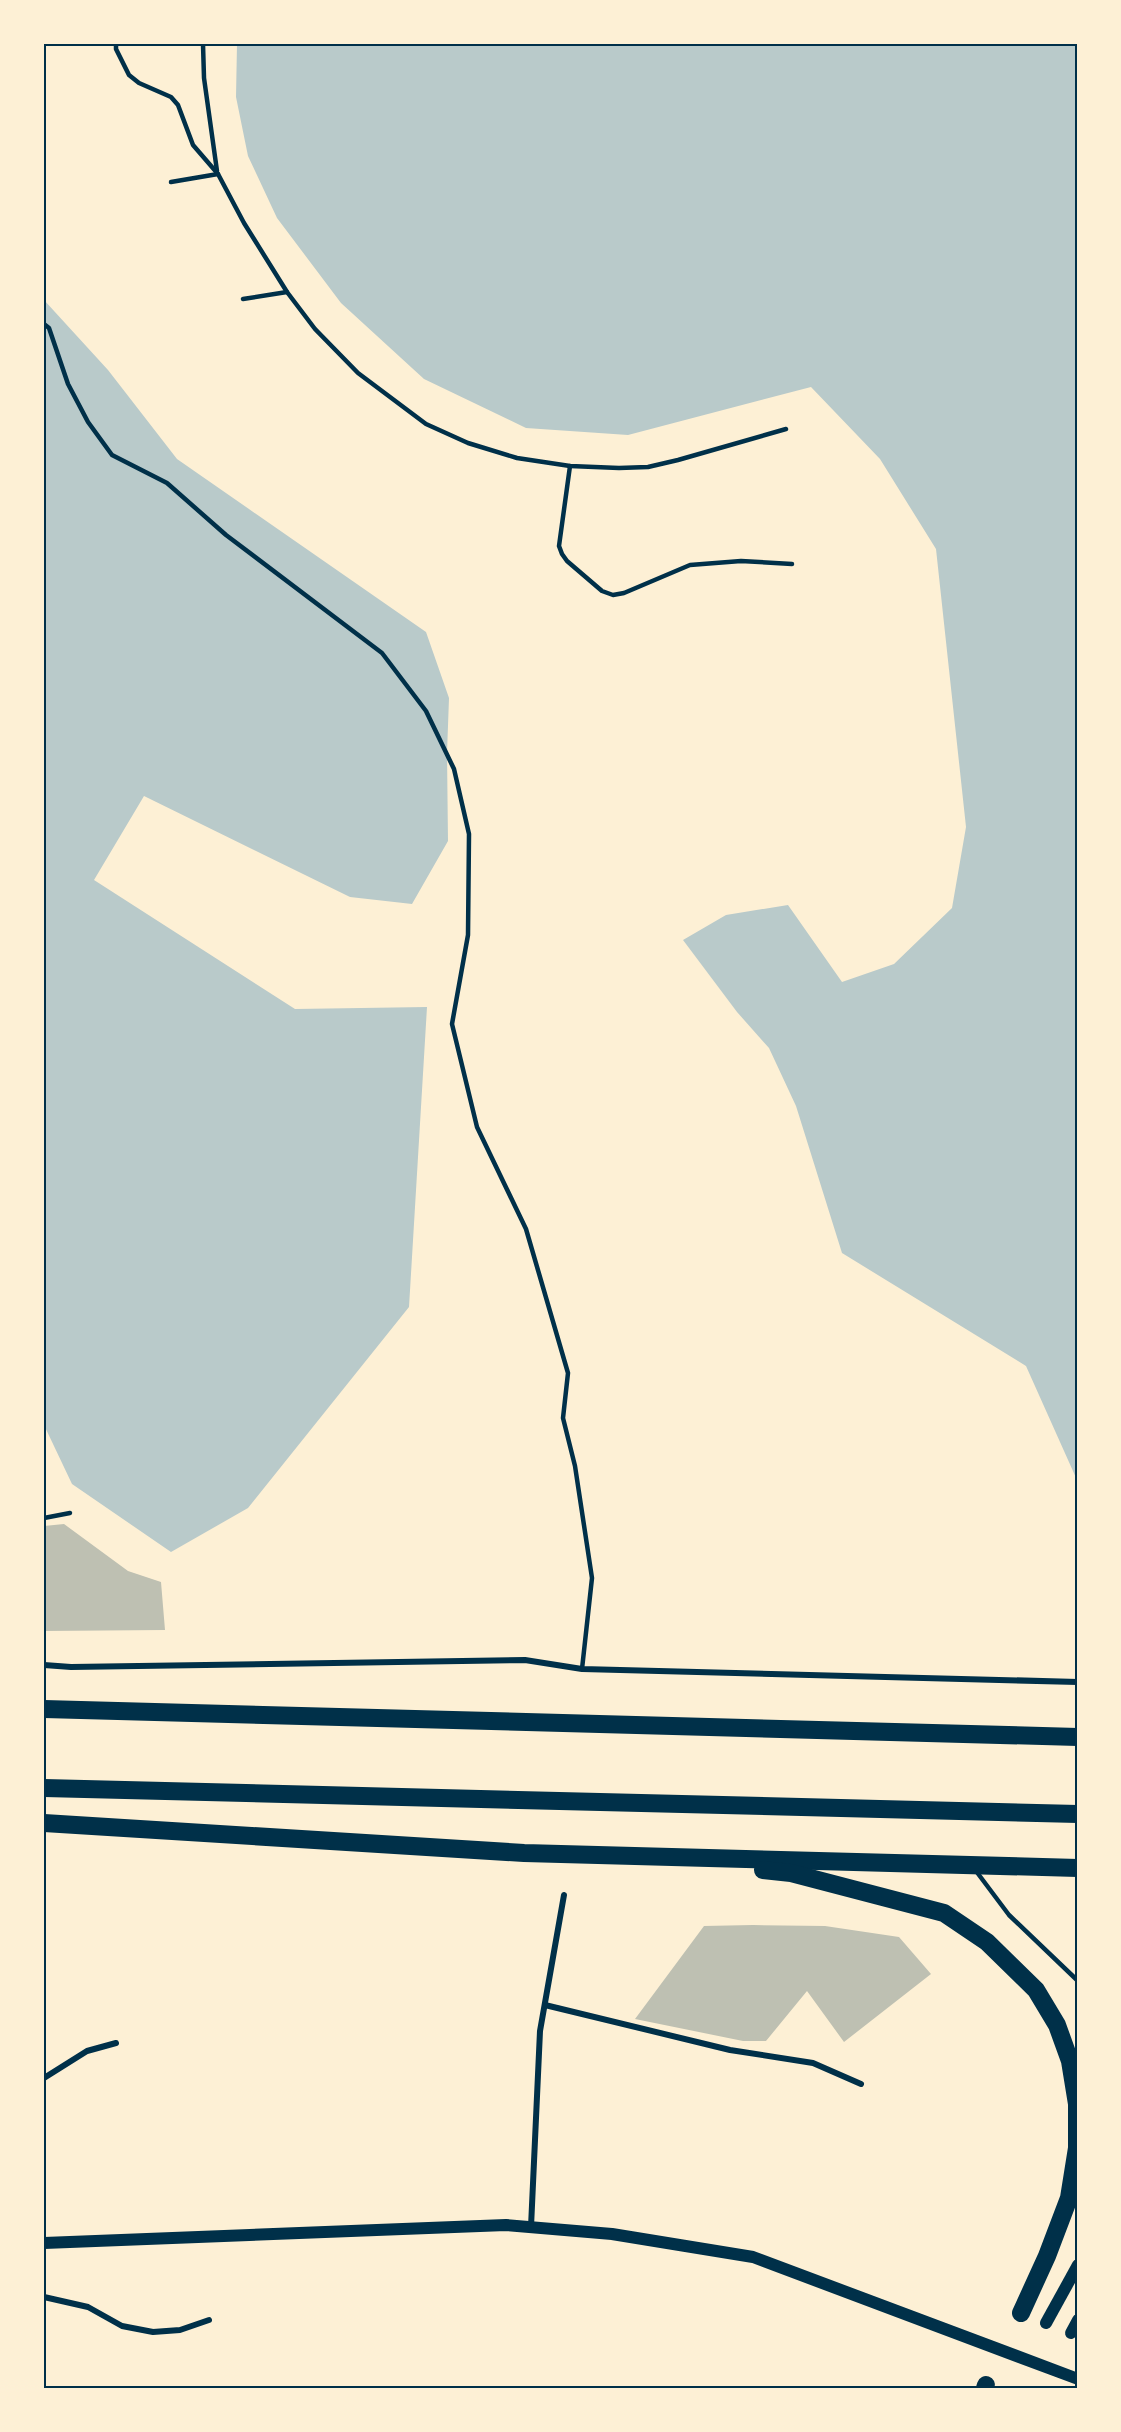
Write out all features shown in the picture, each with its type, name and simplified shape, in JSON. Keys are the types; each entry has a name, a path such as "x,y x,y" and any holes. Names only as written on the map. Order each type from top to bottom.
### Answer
{"highway":[{"path":"44,1709 1077,1737"},
{"path":"44,1788 1077,1814"},
{"path":"44,1823 524,1853 1077,1868"},
{"path":"599,1856 791,1873 944,1913 987,1942 1036,1990 1057,2025 1070,2061 1077,2103 1077,2148 1069,2198 1047,2256 1021,2313"}],"main road":[{"path":"44,2244 506,2225 612,2234 753,2257 1077,2379"},
{"path":"1046,2323 1077,2265"},
{"path":"1071,2333 1077,2320"}],"street":[{"path":"44,1665 71,1667 525,1660 582,1669 1077,1682"},
{"path":"531,2227 540,2031 564,1895"},
{"path":"545,2005 730,2050 813,2063 861,2084"},
{"path":"44,2078 87,2051 116,2043"},
{"path":"44,2297 88,2307 122,2326 153,2332 180,2330 209,2320"}],"lane":[{"path":"116,44 116,49 129,75 139,83 171,97 178,105 194,145 218,174 244,223 287,292 315,329 358,373 426,424 468,443 517,458 570,466 648,466 786,429"},
{"path":"203,44 204,78 218,174"},
{"path":"171,182 218,174"},
{"path":"243,299 287,292"},
{"path":"44,324 49,328 68,384 87,422 112,455 167,483 226,535 382,653 426,711 454,769 469,834 469,845 468,935 452,1024 477,1127 526,1229 568,1373 563,1418 576,1466 592,1578 582,1669"},
{"path":"570,466 559,546 567,561 602,591 614,595 624,593 690,565 741,561 792,564"},
{"path":"44,1518 70,1513"},
{"path":"971,1864 1009,1915 1077,1981"}],"shaded area":[{"path":"237,44 1077,44 1077,1480 1026,1366 842,1253 796,1106 769,1048 737,1012 683,940 726,915 788,905 842,982 894,964 952,908 966,827 936,549 880,459 811,387 628,435 526,428 424,379 341,303 277,218 248,156 236,97"},
{"path":"44,300 108,370 177,459 426,632 449,698 448,841 412,904 350,897 144,796 94,880 295,1009 427,1007 409,1307 248,1508 171,1552 72,1484 44,1425"}],"building":[{"path":"64,1524 128,1571 161,1582 165,1630 44,1631 44,1526"},
{"path":"704,1926 825,1926 899,1937 931,1974 844,2042 807,1991 766,2041 743,2041 635,2019"}]}
